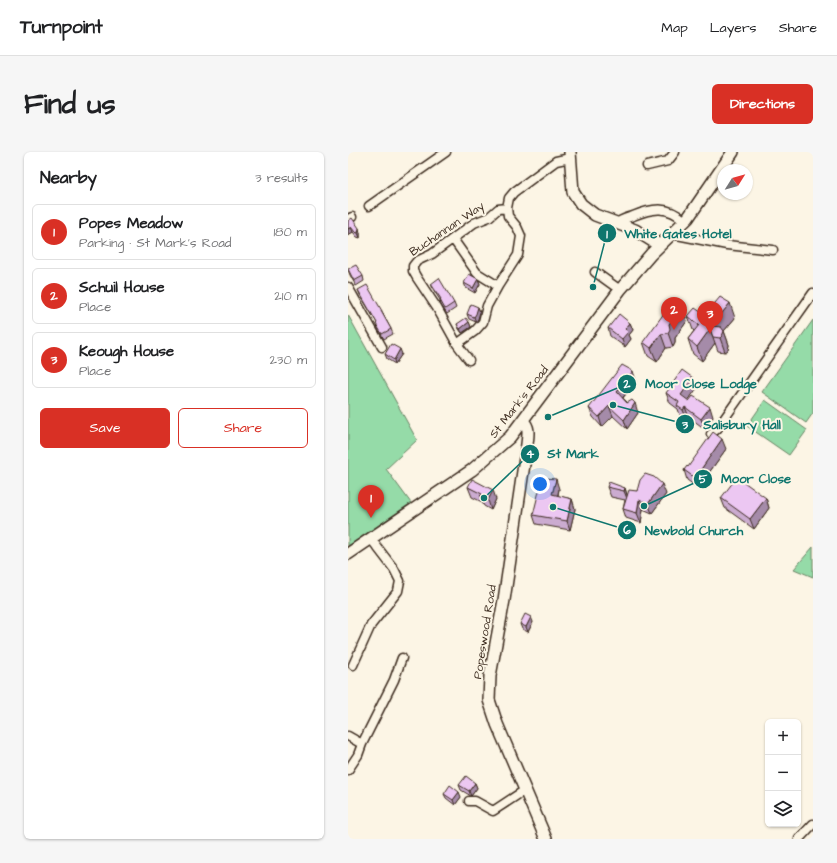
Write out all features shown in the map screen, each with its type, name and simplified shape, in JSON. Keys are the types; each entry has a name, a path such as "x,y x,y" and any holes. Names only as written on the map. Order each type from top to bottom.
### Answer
{"street":[{"path":"369,206 446,152"},
{"path":"647,166 668,161 675,152"},
{"name":"St Mark's Road","path":"348,554 472,470 510,437 620,290 659,245 685,221 733,152"},
{"path":"457,344 475,331 483,322 487,306 518,255 521,236 517,227 508,216 507,208 509,198 514,192 556,161 570,155 573,192 585,209 616,224 635,230 659,245"},
{"name":"Buchannan Way","path":"469,360 457,344 437,308 413,271 413,266 417,261 432,254 474,223 489,217 498,209 507,208"},
{"path":"616,224 620,220 654,210 672,211 685,221"},
{"path":"672,234 728,245 773,250"},
{"path":"453,239 477,273 498,286"},
{"path":"595,272 620,290"},
{"path":"348,287 382,347"},
{"path":"711,434 717,429 813,293"},
{"name":"Popeswood Road","path":"523,421 528,429 527,444 504,600 493,656 489,694 491,708 497,724 546,839"},
{"path":"353,665 371,626 398,591 400,581 394,569 371,539"},
{"path":"348,770 358,756 362,744 394,680 402,658"},
{"path":"348,736 362,744"},
{"path":"469,801 475,801 493,811 525,790"},
{"path":"799,839 813,824"}],"green space":[{"path":"348,315 417,440 386,469 411,503 348,546"},
{"path":"813,320 813,413 806,423 762,392"},
{"path":"765,400 807,430 789,455 747,426"},
{"path":"813,547 813,577 794,569"}],"building":[{"path":"352,218 359,228 358,233 351,227 348,229 348,221"},
{"path":"356,265 363,276 354,281 348,269"},
{"path":"469,274 478,279 473,288 464,283"},
{"path":"439,278 454,303 445,309 440,300 441,299 431,284"},
{"path":"367,285 391,329 382,334 358,290"},
{"path":"720,297 730,303 712,326 721,327 724,331 722,336 720,338 713,337 710,329 697,347 688,339 699,325 688,316 695,308 705,315"},
{"path":"673,301 682,307 669,324 670,329 668,333 661,334 651,348 643,342"},
{"path":"471,304 478,307 474,317 467,314"},
{"path":"619,314 630,323 625,329 628,332 622,339 608,328"},
{"path":"466,318 469,322 460,329 457,324"},
{"path":"391,344 400,349 394,360 385,354"},
{"path":"622,365 633,371 617,392 627,403 632,400 635,403 624,420 609,406 599,417 589,408"},
{"path":"682,370 693,378 681,395 689,401 693,396 710,407 701,419 685,407 683,410 677,406 679,402 666,393"},
{"path":"713,432 722,439 695,478 684,470 687,466 688,467"},
{"path":"645,474 654,477 662,484 648,504 639,500 637,513 623,509 629,490 637,491 640,480"},
{"path":"737,477 766,498 750,519 721,498"},
{"path":"472,479 493,490 488,500 480,496 482,494 468,487"},
{"path":"542,479 556,479 552,494 572,499 567,521 533,515"},
{"path":"609,482 625,488 624,491 607,487"},
{"path":"525,614 531,617 526,627 520,624"},
{"path":"466,776 475,783 469,791 459,785"},
{"path":"450,785 459,792 453,800 444,794"}],"place":[{"name":"White Gates Hotel","path":"593,287"},
{"name":"Schuil House","path":"674,330"},
{"name":"Keough House","path":"710,334"},
{"name":"Salisbury Hall","path":"613,405"},
{"name":"Moor Close Lodge","path":"548,417"},
{"name":"St Mark","path":"484,498"},
{"name":"Moor Close","path":"644,506"},
{"name":"Newbold Church","path":"553,507"},
{"name":"Popes Meadow","path":"371,518"}]}
